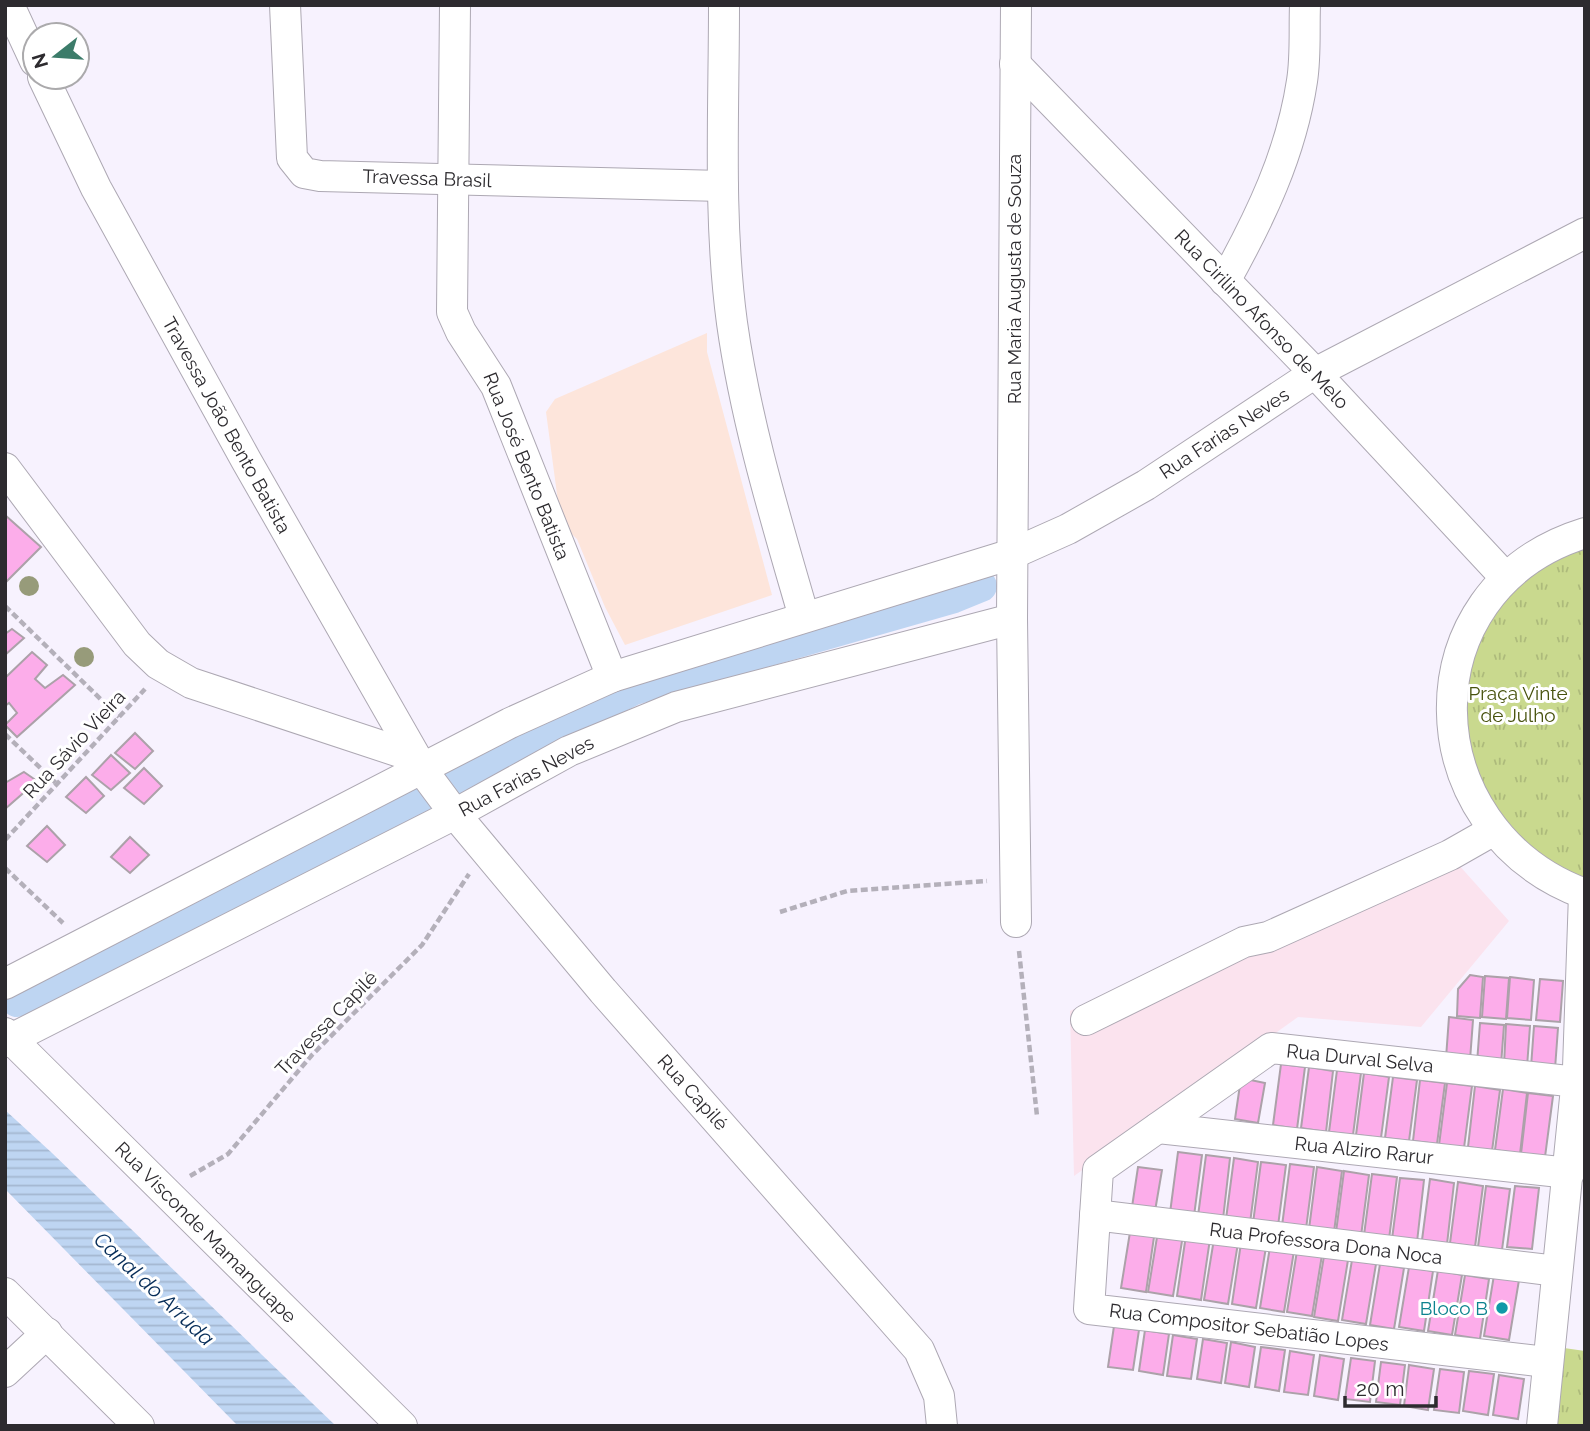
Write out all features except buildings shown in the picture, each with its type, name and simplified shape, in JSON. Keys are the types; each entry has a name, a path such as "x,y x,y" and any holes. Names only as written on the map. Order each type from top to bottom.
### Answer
{"street":[{"path":"9,5 21,31"},
{"name":"Travessa Brasil","path":"285,5 292,158 295,166 304,173 320,176 723,186"},
{"name":"Rua José Bento Batista","path":"455,5 452,312 461,332 496,386 612,677"},
{"path":"724,5 723,186 732,320 741,383 760,463 804,617"},
{"name":"Rua Maria Augusta de Souza","path":"1012,554 1016,5"},
{"path":"1225,281 1257,224 1281,169 1303,80 1305,5"},
{"name":"Rua Cirilino Afonso de Melo","path":"1015,64 1053,100 1315,373 1505,578"},
{"name":"Travessa João Bento Batista","path":"50,91 102,200 421,766"},
{"name":"Rua Farias Neves","path":"5,984 421,766 612,677 1012,554 1068,529 1146,485 1315,373 1585,233"},
{"path":"5,468 137,644 164,668 191,683 421,766"},
{"path":"1542,1426 1546,1362 1577,1082 1585,894 1534,869 1507,847 1474,803 1453,740 1453,680 1474,620 1505,578 1553,543 1585,533"},
{"path":"1012,554 1016,922"},
{"name":"Rua Farias Neves","path":"7,1038 449,808 569,751 676,707 1012,619"},
{"name":"Rua Capilé","path":"421,766 449,808 603,991 919,1350 939,1395 942,1426"},
{"path":"1086,1020 1244,942 1268,937 1450,855 1494,830"},
{"name":"Rua Visconde Mamanguape","path":"7,1038 402,1426"},
{"name":"Rua Durval Selva","path":"1098,1170 1271,1048 1577,1082"},
{"name":"Rua Alziro Rarur","path":"1158,1128 1569,1173"},
{"name":"Rua Compositor Sebatião Lopes","path":"1098,1170 1089,1308 1546,1362"},
{"name":"Rua Professora Dona Noca","path":"1094,1215 1557,1272"},
{"path":"5,1293 139,1426"},
{"path":"5,1371 47,1333"}],"path":[{"path":"5,606 119,717"},
{"name":"Rua Sávio Vieira","path":"5,840 164,668"},
{"path":"5,734 57,784"},
{"name":"Travessa Capilé","path":"164,1190 228,1154 312,1055 422,945 485,850"},
{"path":"5,868 83,943"},
{"path":"780,912 847,891 1015,879"},
{"path":"1016,922 1037,1116"}],"shaded area":[{"path":"707,333 707,352 772,595 625,645 605,607 577,539 561,524 546,412 555,399"},
{"path":"1440,844 1509,921 1421,1027 1298,1017 1074,1176 1070,1011"}],"green space":[{"name":"Praça Vinte de Julho","path":"1585,533 1585,894 1564,886 1459,766 1474,620"},
{"path":"1564,1348 1585,1351 1585,1426 1556,1426"}],"water":[{"name":"Canal do Arruda","path":"5,1110 336,1426 238,1426 5,1189"}],"waterway":[{"path":"17,1001 634,689 954,597 981,586"}],"place":[{"name":"Bloco B","path":"1502,1308"}]}
